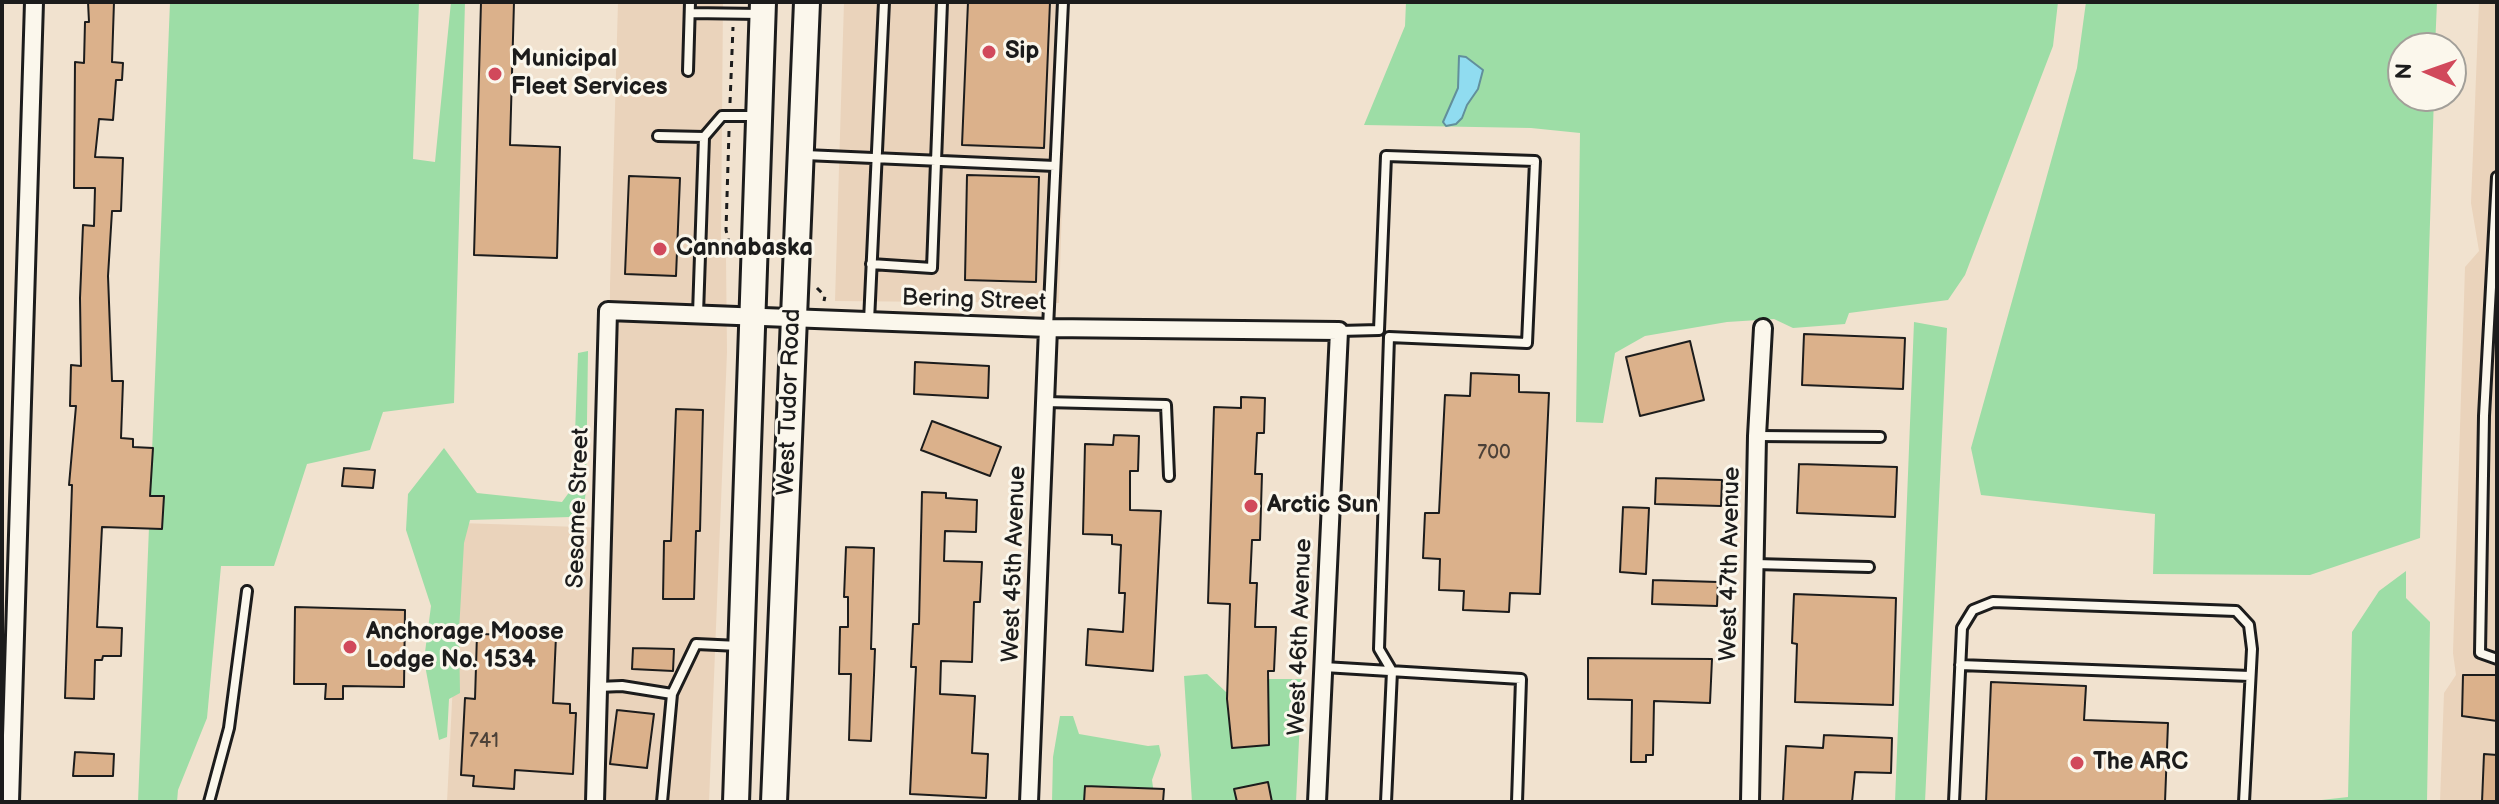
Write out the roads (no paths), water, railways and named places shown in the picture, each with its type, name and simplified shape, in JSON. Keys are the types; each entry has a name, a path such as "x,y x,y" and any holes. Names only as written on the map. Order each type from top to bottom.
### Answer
{"main road":[{"name":"West Tudor Road","path":"774,802 807,2"},
{"name":"West Tudor Road","path":"736,802 763,8"}],"street":[{"path":"10,802 7,718 34,2"},
{"name":"Bering Street","path":"608,311 1048,328 1339,331"},
{"name":"Sesame Street","path":"595,802 608,311"},
{"name":"West 45th Avenue","path":"1029,802 1048,328"},
{"name":"West 47th Avenue","path":"1750,802 1757,436 1763,328"},
{"name":"West 46th Avenue","path":"1317,802 1339,331"}],"lane":[{"path":"688,71 690,2"},
{"path":"869,321 884,2"},
{"path":"871,264 932,268 942,2"},
{"path":"1048,328 1063,2"},
{"path":"690,13 763,8"},
{"path":"698,315 704,137 722,116 759,116"},
{"path":"658,136 704,137"},
{"path":"800,155 1055,166"},
{"path":"1339,331 1379,330 1389,337 1527,343 1535,161 1386,156 1379,330"},
{"path":"2497,177 2484,416 2480,653 2497,659"},
{"path":"1386,802 1392,671 1379,649 1389,337"},
{"path":"1045,402 1166,405 1169,476"},
{"path":"1757,436 1880,437"},
{"path":"1755,564 1869,567"},
{"path":"209,802 229,728 247,591"},
{"path":"1954,802 1962,628 1973,610 1993,602 2236,611 2249,625 2250,676 2244,802"},
{"path":"662,802 672,694 696,644 742,647"},
{"path":"1960,665 2250,676"},
{"path":"1323,667 1521,679 1517,802"},
{"path":"598,687 622,686 672,694"}],"water":[{"path":"1459,56 1466,57 1483,70 1478,89 1462,118 1456,124 1446,126 1443,122 1458,88"}],"place":[{"name":"Sip","path":"989,52"},
{"name":"Municipal Fleet Services","path":"495,74"},
{"name":"Cannabaska","path":"660,249"},
{"name":"Arctic Sun","path":"1251,506"},
{"name":"Anchorage Moose Lodge No. 1534","path":"350,647"},
{"name":"The ARC","path":"2077,763"}]}
